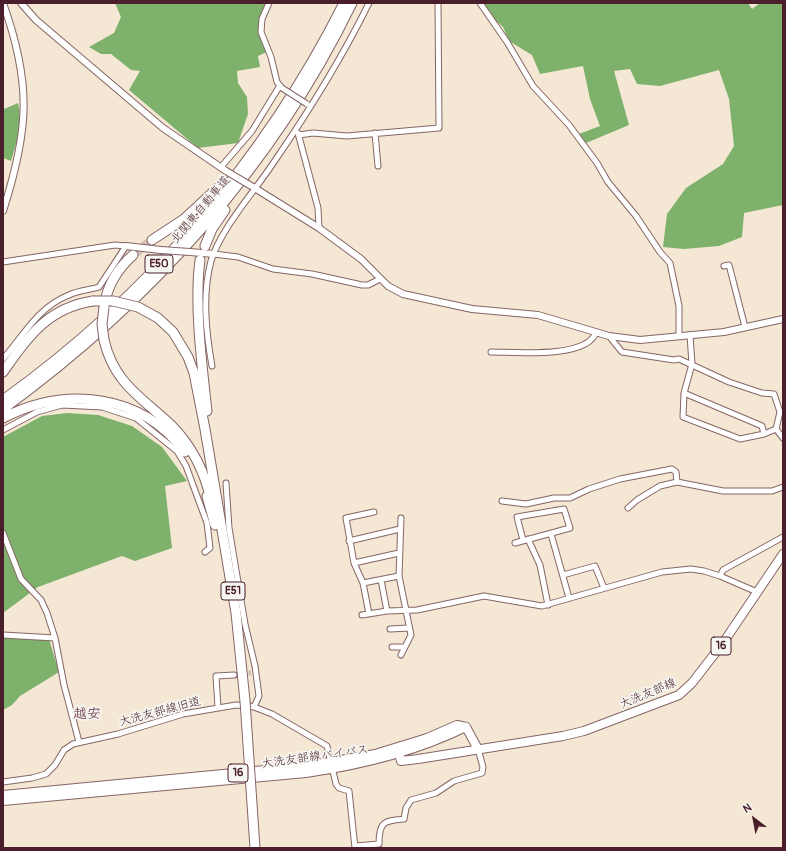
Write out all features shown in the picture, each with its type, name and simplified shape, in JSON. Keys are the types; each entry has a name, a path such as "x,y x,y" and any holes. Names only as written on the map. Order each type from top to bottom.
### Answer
{"highway":[{"name":"北関東自動車道","path":"3,400 56,360 90,331 159,264 218,198 246,162 287,102 328,34 344,3"},
{"name":"北関東自動車道","path":"3,409 85,345 165,270 219,210 283,122 310,79 352,3"},
{"path":"152,240 184,219 215,191 242,160 287,102"},
{"path":"205,246 212,229 254,169 283,122"},
{"path":"133,254 122,266 111,282 104,307 102,324 109,359 122,382 172,426 185,442 195,458 209,490 218,524"},
{"path":"200,260 198,284 201,343 218,524"},
{"path":"3,372 29,336 46,320 71,306 93,301 112,301 138,307 158,318 173,332 183,347 191,364 200,400 218,524"},
{"path":"3,418 32,405 69,398 102,401 134,410 164,430 184,451 204,487 218,524"},
{"name":"E51","path":"218,524 240,660 255,848"}],"main road":[{"name":"大洗友部線","path":"399,754 401,761 563,736 584,731 679,695 688,688 707,664 783,554"},
{"name":"大洗友部線バイパス","path":"3,801 306,774 404,746 457,725 466,727"},
{"path":"466,727 478,749"},
{"name":"大洗友部線バイパス","path":"3,795 332,766 399,754 466,727"}],"street":[{"path":"3,3 21,61 24,102 23,133 18,162 3,211"},
{"path":"21,3 36,20 163,128 224,169 319,228 361,259 392,289 409,296 480,310 538,315 609,336 640,340 745,327 783,319"},
{"path":"269,3 262,19 261,32 271,57 280,87 308,105"},
{"path":"212,366 207,335 206,309 208,279 214,254 225,232 296,128 308,105 335,65 369,3"},
{"path":"299,135 313,133 347,136 439,128 438,3"},
{"path":"480,3 533,86 548,100 572,129 597,163 608,182 636,216 660,252 669,261 679,306 679,336"},
{"path":"224,169 252,131 280,87"},
{"path":"296,128 318,208 319,228"},
{"path":"375,133 378,166"},
{"path":"3,262 115,245 238,257 273,269 312,274 362,285 368,285 380,279"},
{"path":"3,359 35,318 49,306 76,292 99,287 126,246"},
{"path":"724,266 729,265 745,327"},
{"path":"491,352 539,352 570,350 590,341 595,336 596,332"},
{"path":"690,335 692,364 684,393 683,417 740,439 764,434 776,429"},
{"path":"609,336 622,352 674,360 679,359 729,382 762,393 774,394 780,412 776,429"},
{"path":"684,393 762,426 764,434"},
{"path":"3,430 37,412 62,405 102,407 136,418 177,451 186,466 207,523 210,548 205,552"},
{"path":"776,429 783,438"},
{"path":"502,501 526,504 554,498 570,498 589,489 620,479 672,469 676,472 677,482"},
{"path":"628,508 637,500 660,486 677,482 723,491 772,491 783,487"},
{"path":"226,483 229,528 253,673 259,696 254,707"},
{"path":"515,543 526,540 551,534 570,528 564,509 517,517 526,540 540,565 548,605"},
{"path":"369,614 364,583 354,563 346,518 374,512"},
{"path":"401,518 399,576 411,635 401,655"},
{"path":"350,541 400,529"},
{"path":"3,533 21,579 41,600 44,607 55,638 64,685 79,742"},
{"path":"551,534 569,598"},
{"path":"720,576 723,570 783,537"},
{"path":"354,563 399,552"},
{"path":"563,575 595,566 604,588"},
{"path":"362,615 387,611 417,610 484,596 533,606 548,605 604,588 669,571 697,570 720,576 757,592"},
{"path":"364,583 399,576"},
{"path":"381,580 387,611"},
{"path":"390,629 409,628"},
{"path":"3,636 55,638"},
{"path":"392,647 404,647"},
{"path":"218,708 216,676 234,675"},
{"name":"大洗友部線旧道","path":"3,782 32,778 46,774 56,765 64,750 72,744 118,734 183,714 236,705 254,707 272,714 324,743 329,749 336,784 339,788 349,791 355,847"},
{"path":"355,847 379,844 381,826 384,822 404,819 406,808 411,800 436,793 454,781 482,773 483,767 478,749"}],"green space":[{"path":"115,3 266,3 259,28 267,52 258,56 260,67 237,71 238,83 247,97 248,114 238,143 198,148 129,90 140,71 131,70 111,54 101,54 89,47 114,33 121,17"},
{"path":"483,3 748,3 752,9 760,3 783,3 783,205 744,213 742,237 719,246 684,249 663,247 667,214 686,188 723,164 734,146 729,99 719,70 660,86 637,84 630,69 614,71 629,125 586,143 579,134 600,126 590,99 583,66 540,74 532,55 509,41 503,27 492,17"},
{"path":"18,103 20,125 11,161 3,158 4,109"},
{"path":"67,413 98,415 132,426 162,447 187,481 165,486 172,548 135,561 122,556 38,587 3,613 3,437 42,416"},
{"path":"3,636 49,639 59,672 20,696 12,705 3,710"}],"tunnel":[{"path":"133,255 152,240"},
{"path":"241,674 251,673"}],"district":[{"name":"越安","path":"87,714"}]}
